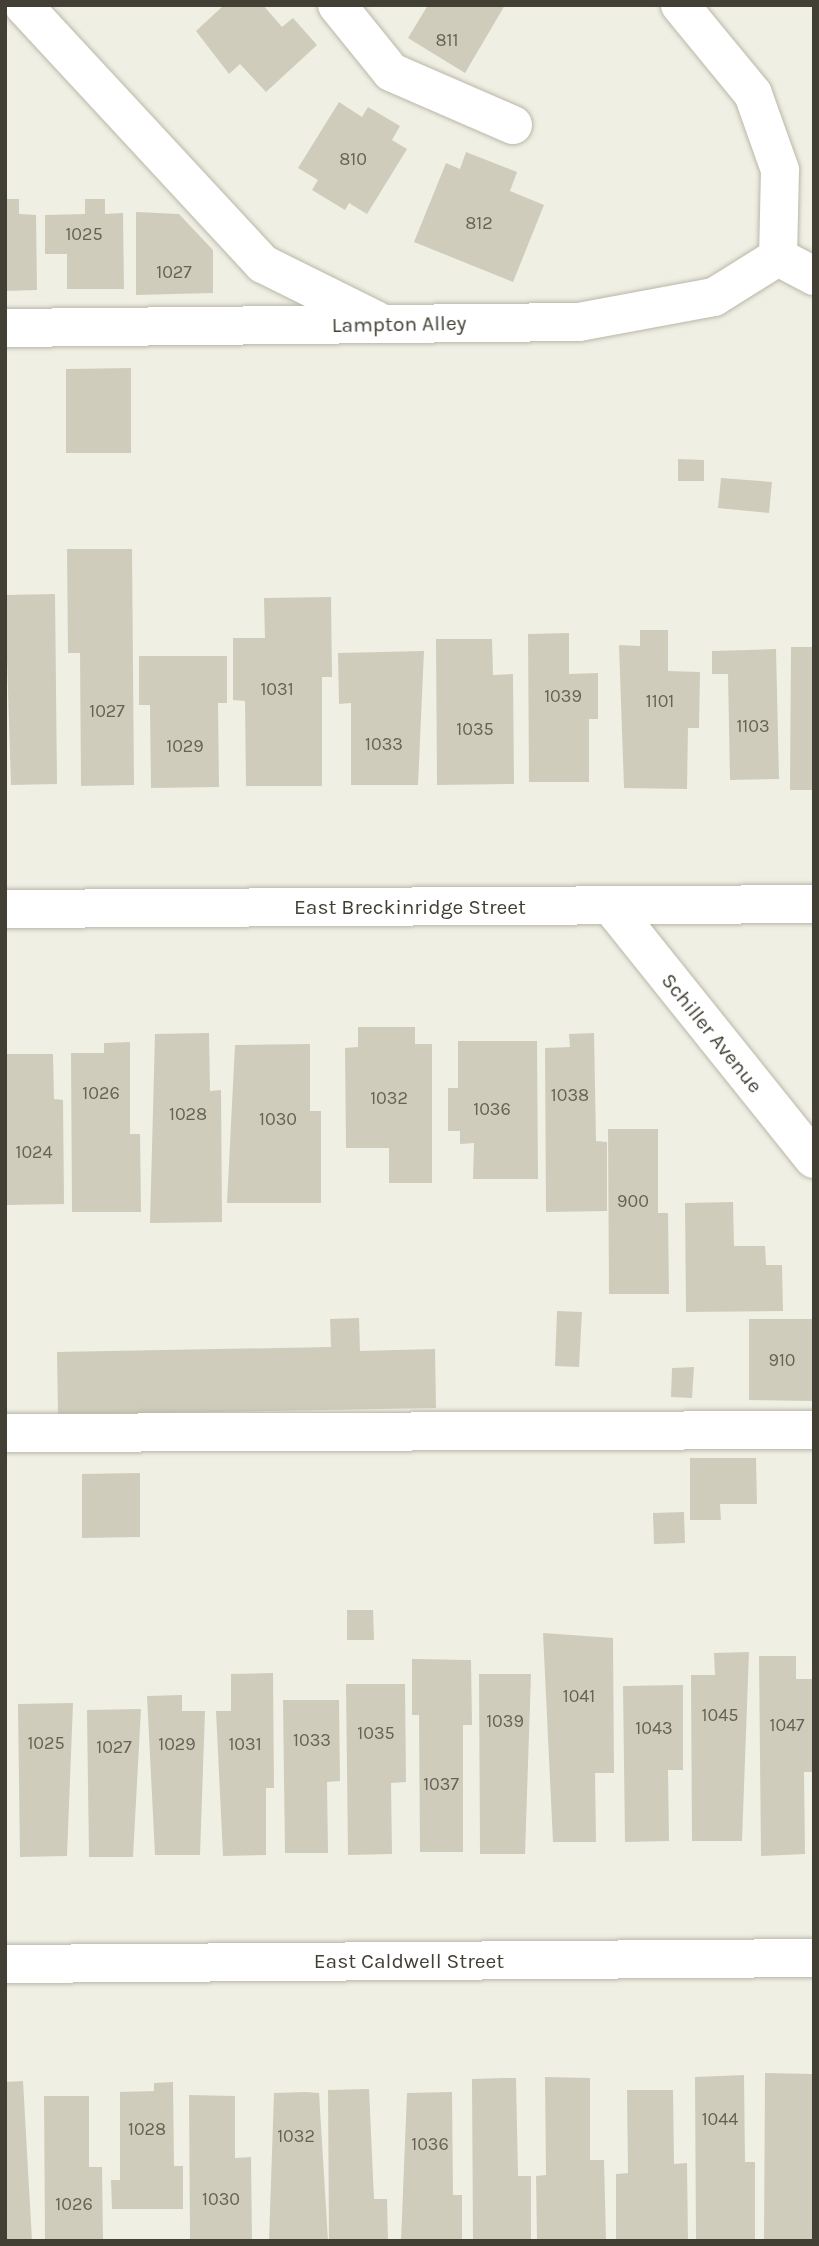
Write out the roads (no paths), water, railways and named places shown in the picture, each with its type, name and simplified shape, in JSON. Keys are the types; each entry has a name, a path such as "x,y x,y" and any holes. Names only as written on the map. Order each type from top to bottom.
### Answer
{"street":[{"path":"23,5 263,264 384,324"},
{"path":"337,5 391,72 513,125"},
{"path":"680,5 753,94 772,132 780,170 778,257 814,275"},
{"name":"Lampton Alley","path":"5,328 579,322 648,314 714,297 778,257"},
{"name":"East Breckinridge Street","path":"5,909 814,904"},
{"name":"Schiller Avenue","path":"611,906 814,1159"},
{"path":"5,1433 814,1430"},
{"name":"East Caldwell Street","path":"5,1965 814,1958"}]}
